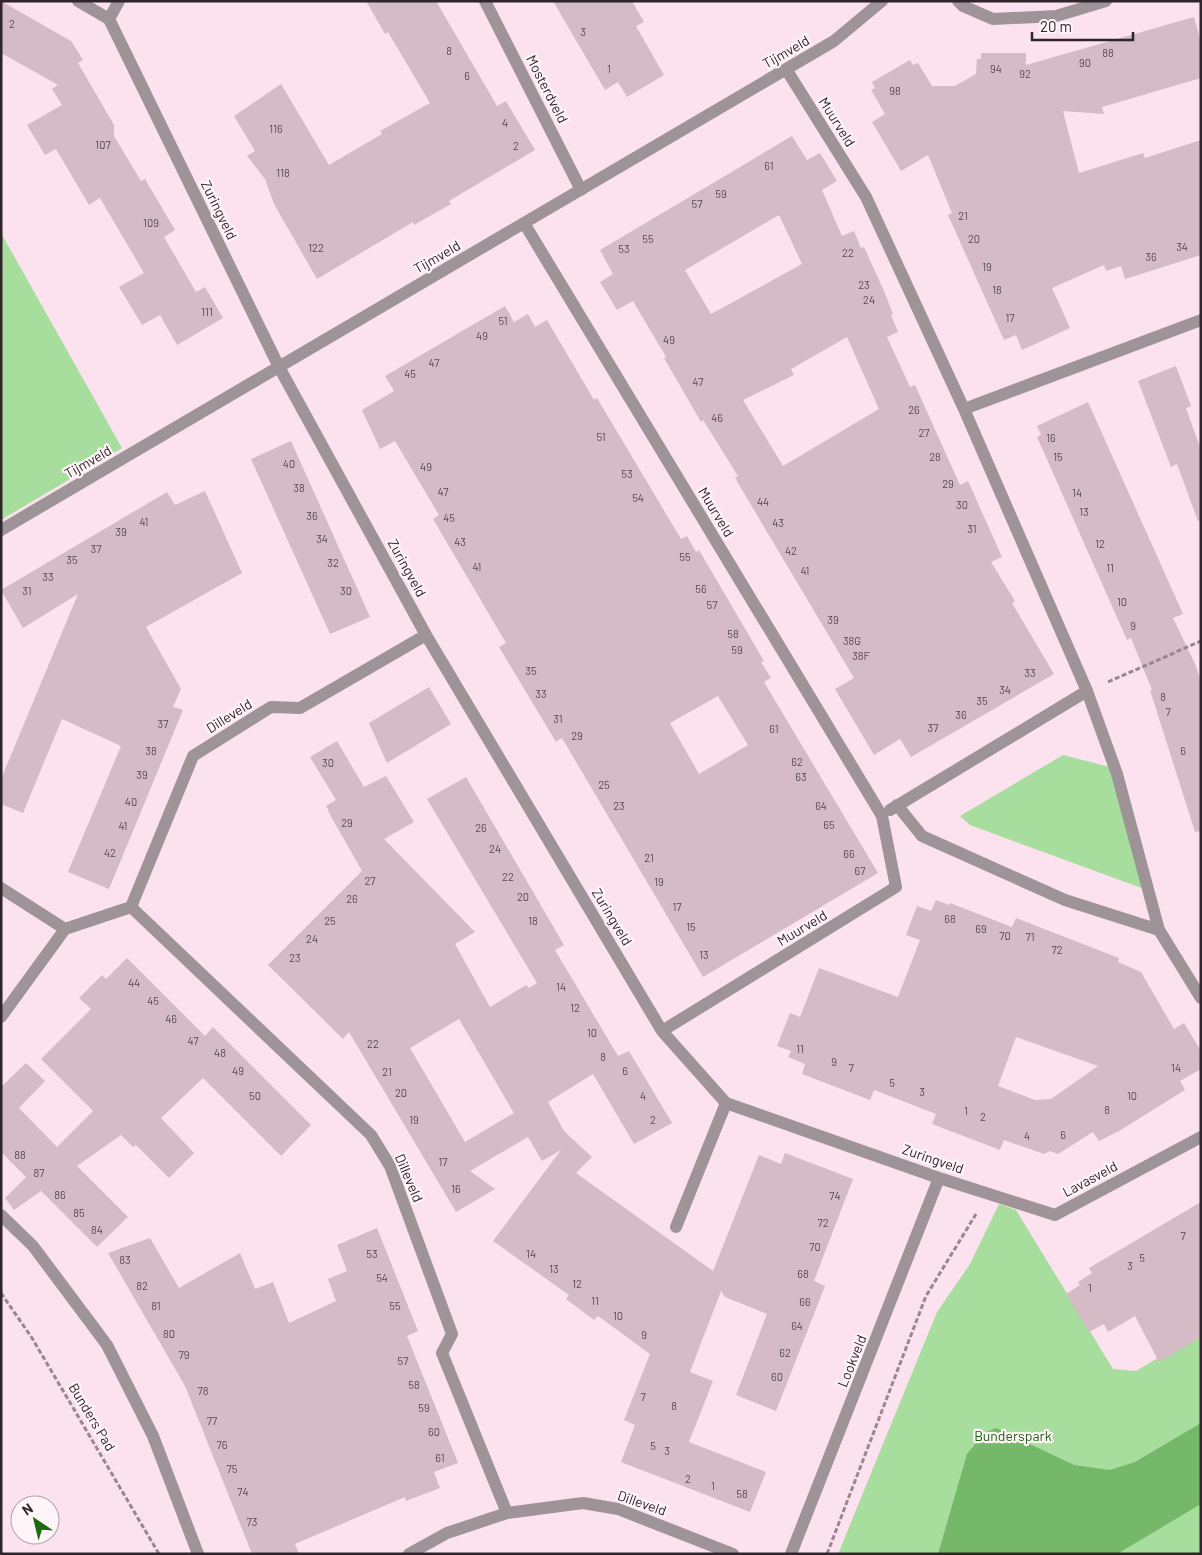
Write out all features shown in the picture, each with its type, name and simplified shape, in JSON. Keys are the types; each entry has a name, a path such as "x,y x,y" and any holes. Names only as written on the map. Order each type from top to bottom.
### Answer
{"street":[{"path":"78,1 109,19 119,1"},
{"name":"Mosterdveld","path":"485,1 581,190"},
{"name":"Tijmveld","path":"1,530 786,70 834,41 882,1"},
{"path":"958,1 963,6 993,19 1056,16 1106,1"},
{"name":"Zuringveld","path":"109,19 279,367 426,635 662,1031 726,1103 989,1194"},
{"name":"Muurveld","path":"786,70 866,197 964,409 1087,692 1117,774 1158,930 1201,998"},
{"name":"Muurveld","path":"524,223 882,816 896,887 662,1031"},
{"path":"964,409 1201,320"},
{"name":"Dilleveld","path":"426,635 300,708 271,708 193,756 131,907 371,1135 390,1166 452,1334 442,1353 508,1513"},
{"path":"882,816 897,805 1087,692"},
{"path":"897,805 922,836 1065,900 1158,930"},
{"path":"1,888 65,929"},
{"path":"1,1016 65,929 131,907"},
{"path":"676,1227 726,1103"},
{"name":"Lavasveld","path":"989,1194 1055,1215 1201,1137"},
{"name":"Lookveld","path":"791,1554 939,1178"},
{"path":"1,1215 33,1246 106,1345 153,1436 198,1554"},
{"name":"Dilleveld","path":"409,1554 447,1533 508,1513 583,1503 618,1509 733,1554"}],"path":[{"path":"1087,692 1201,641"},
{"path":"827,1554 926,1296 989,1194"},
{"name":"Bunders Pad","path":"1,1293 32,1338 160,1554"}],"green space":[{"path":"1,233 122,448 1,520"},
{"path":"1063,755 1110,767 1147,890 970,825 960,816"},
{"name":"Bunderspark","path":"999,1204 1016,1210 1113,1369 1136,1371 1201,1332 1201,1554 838,1554 937,1312 970,1264"}],"shaded area":[{"path":"1201,1423 1201,1504 1117,1554 938,1554 967,1454 984,1433 996,1428 1074,1465 1110,1470 1135,1462"}],"building":[{"path":"1,1 71,41 83,60 78,63 114,125 114,136 141,181 145,179 175,230 164,237 196,292 205,287 223,318 177,345 160,315 142,325 119,287 144,273 100,198 89,205 56,149 45,155 27,125 62,105 52,89 58,85 1,53"},
{"path":"366,1 436,1 497,106 506,101 535,150 449,201 451,204 414,225 413,222 317,279 274,204 265,179 247,156 255,151 234,116 281,84 329,165 382,134 380,131 430,103 388,32 385,34"},
{"path":"553,1 632,1 644,22 636,26 664,75 627,97 618,82 605,90"},
{"path":"1194,17 1201,42 1201,78 1102,107 1104,114 1063,111 1079,173 1143,153 1145,158 1201,140 1201,255 1125,279 1121,266 1106,271 1104,265 1052,288 1070,328 1022,350 1016,335 1004,340 948,215 952,213 928,155 901,171 872,122 885,114 871,90 875,88 872,82 910,60 913,65 918,63 932,86 955,86 976,74 977,59 981,59 981,53 1026,53 1026,65"},
{"path":"792,136 807,160 820,153 837,181 822,190 842,236 854,231 861,248 864,247 893,314 891,315 898,332 887,337 910,387 915,385 960,485 968,481 1002,557 991,562 1015,601 1012,603 1054,674 911,757 900,739 874,755 835,689 854,678 735,478 738,476 703,420 701,422 633,301 617,310 600,282 613,274 600,250","holes":["779,215 802,264 711,314 685,270","847,337 879,409 783,466 743,400 794,375 791,369"]},
{"path":"505,306 514,322 528,314 535,327 547,320 594,400 597,398 681,539 687,536 696,552 699,550 764,661 761,662 771,678 764,682 878,873 703,977 562,738 556,742 499,647 506,643 433,519 439,515 395,441 380,449 362,410 394,391 385,376","holes":["718,696 748,745 699,774 670,723"]},
{"path":"1176,366 1191,406 1186,408 1201,450 1201,520 1198,521 1177,464 1171,467 1138,381"},
{"path":"1088,402 1183,614 1173,618 1196,666 1201,682 1201,831 1195,832 1150,690 1152,690 1131,638 1127,640 1037,437 1041,435 1037,426"},
{"path":"291,441 370,617 330,634 251,459"},
{"path":"205,491 242,573 146,627 181,689 173,707 183,710 109,889 68,872 121,746 62,719 23,813 1,804 1,779 78,594 23,628 1,590 167,492 175,505"},
{"path":"429,687 451,724 387,763 369,723"},
{"path":"337,741 364,787 386,776 414,822 384,839 475,932 455,944 490,1007 526,985 529,988 537,983 427,799 466,777 564,945 555,950 618,1056 629,1051 672,1123 634,1144 593,1074 548,1102 564,1131 592,1157 576,1173 713,1271 759,1155 781,1164 785,1153 853,1179 814,1281 825,1286 776,1411 736,1395 767,1314 725,1297 721,1291 690,1372 713,1381 689,1442 766,1472 750,1512 621,1462 635,1425 624,1420 650,1354 598,1316 594,1320 566,1299 569,1295 493,1241 561,1150 542,1161 528,1137 470,1171 495,1189 456,1212 349,1032 343,1039 268,965 362,871 328,811 326,806 336,800 310,757","holes":["459,1019 514,1113 465,1142 410,1048"]},
{"path":"936,900 949,905 950,903 1012,927 1016,918 1119,958 1118,962 1141,972 1174,1029 1184,1023 1201,1051 1201,1069 1180,1081 1185,1090 1119,1131 1099,1141 1093,1132 1058,1154 1050,1151 1044,1154 1004,1140 1000,1150 932,1124 936,1114 874,1090 870,1100 802,1074 805,1064 788,1057 791,1051 777,1046 790,1013 800,1017 819,968 898,997 920,940 906,935 917,906 931,911","holes":["1016,1037 1098,1066 1051,1099 1035,1100 998,1086"]},
{"path":"127,958 205,1036 213,1027 311,1125 281,1156 203,1078 161,1118 194,1153 169,1178 136,1145 133,1147 121,1135 77,1166 128,1217 97,1247 41,1191 14,1210 5,1198 26,1177 1,1152 1,1087 26,1063 45,1081 19,1108 57,1147 93,1111 41,1059 91,1009 79,998 102,975 106,979"},
{"path":"1201,1202 1201,1337 1159,1362 1135,1316 1108,1332 1104,1324 1089,1332 1066,1294 1080,1285 1078,1282 1092,1273 1089,1268"},
{"path":"377,1228 418,1331 407,1336 458,1463 434,1472 440,1488 406,1501 405,1497 295,1544 299,1554 252,1554 185,1386 108,1253 150,1238 179,1288 240,1253 255,1289 273,1282 289,1323 336,1301 328,1279 347,1271 337,1245"}]}
